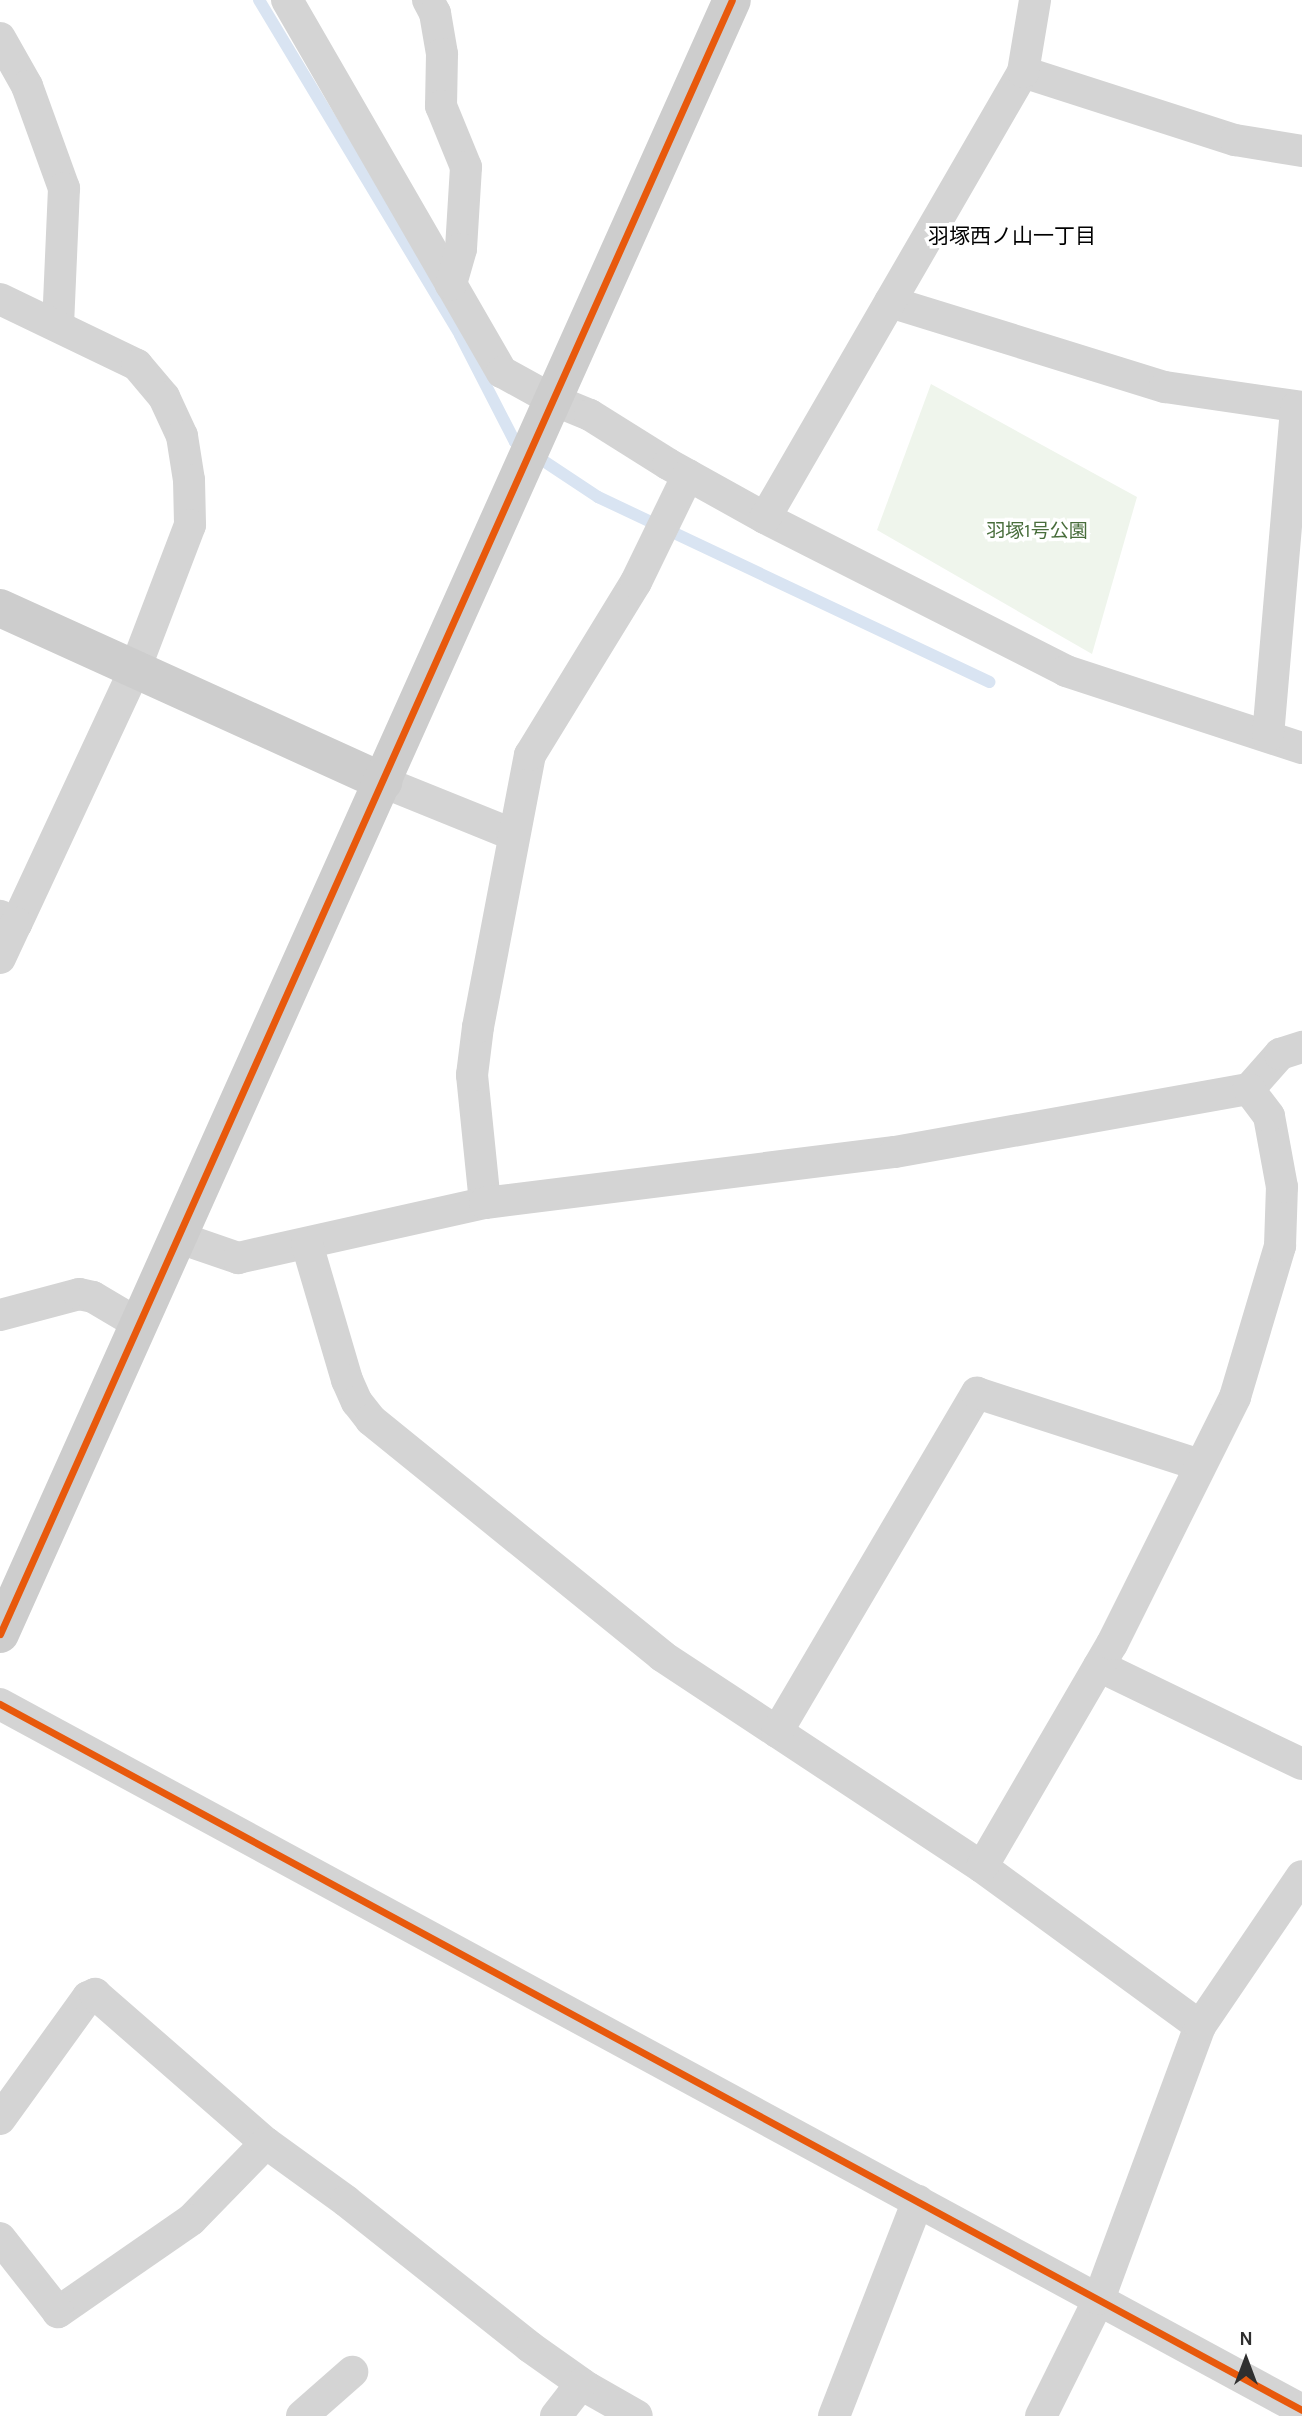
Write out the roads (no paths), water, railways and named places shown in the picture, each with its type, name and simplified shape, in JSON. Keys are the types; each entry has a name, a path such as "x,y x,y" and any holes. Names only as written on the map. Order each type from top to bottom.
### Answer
{"street":[{"path":"287,0 502,372 551,399 590,415 765,518 1066,671 1302,748"},
{"path":"428,0 435,13 442,54 441,106 466,167 461,249 451,285"},
{"path":"0,1634 137,1323 383,782 551,399 732,0"},
{"path":"765,518 1023,72 1035,0"},
{"path":"0,38 27,86 64,188 58,325"},
{"path":"1023,72 1235,140 1302,151"},
{"path":"0,299 137,365 164,397 182,436 189,480 190,525 135,669 8,920 0,958"},
{"path":"890,302 1166,387 1299,407 1268,736"},
{"path":"485,1203 472,1075 478,1027 530,755 636,582 688,475"},
{"path":"0,608 383,782 514,835"},
{"path":"177,1237 239,1258 485,1203 895,1152 1249,1088 1280,1054 1302,1047"},
{"path":"982,1867 1099,1666 1235,1397 1280,1246 1282,1187 1269,1116 1249,1088"},
{"path":"307,1244 347,1380 356,1402 371,1420 662,1656 982,1867 1200,2026"},
{"path":"0,1315 79,1294 93,1297 137,1323"},
{"path":"777,1732 977,1393 1200,1465"},
{"path":"1099,1666 1302,1764"},
{"path":"0,1703 1302,2410"},
{"path":"1041,2416 1099,2299 1200,2026 1302,1876"},
{"path":"0,2119 88,1997 95,1994 266,2143 346,2201 530,2347 581,2384 637,2416"},
{"path":"0,2238 58,2312 191,2220 266,2143"},
{"path":"834,2416 918,2201"},
{"path":"302,2416 352,2372"},
{"path":"556,2416 581,2384"}],"waterway":[{"path":"259,0 460,335 515,442 598,497 989,682"}],"district":[{"name":"羽塚西ノ山一丁目","path":"1012,236"}],"park label":[{"name":"羽塚1号公園","path":"1037,532"}]}
